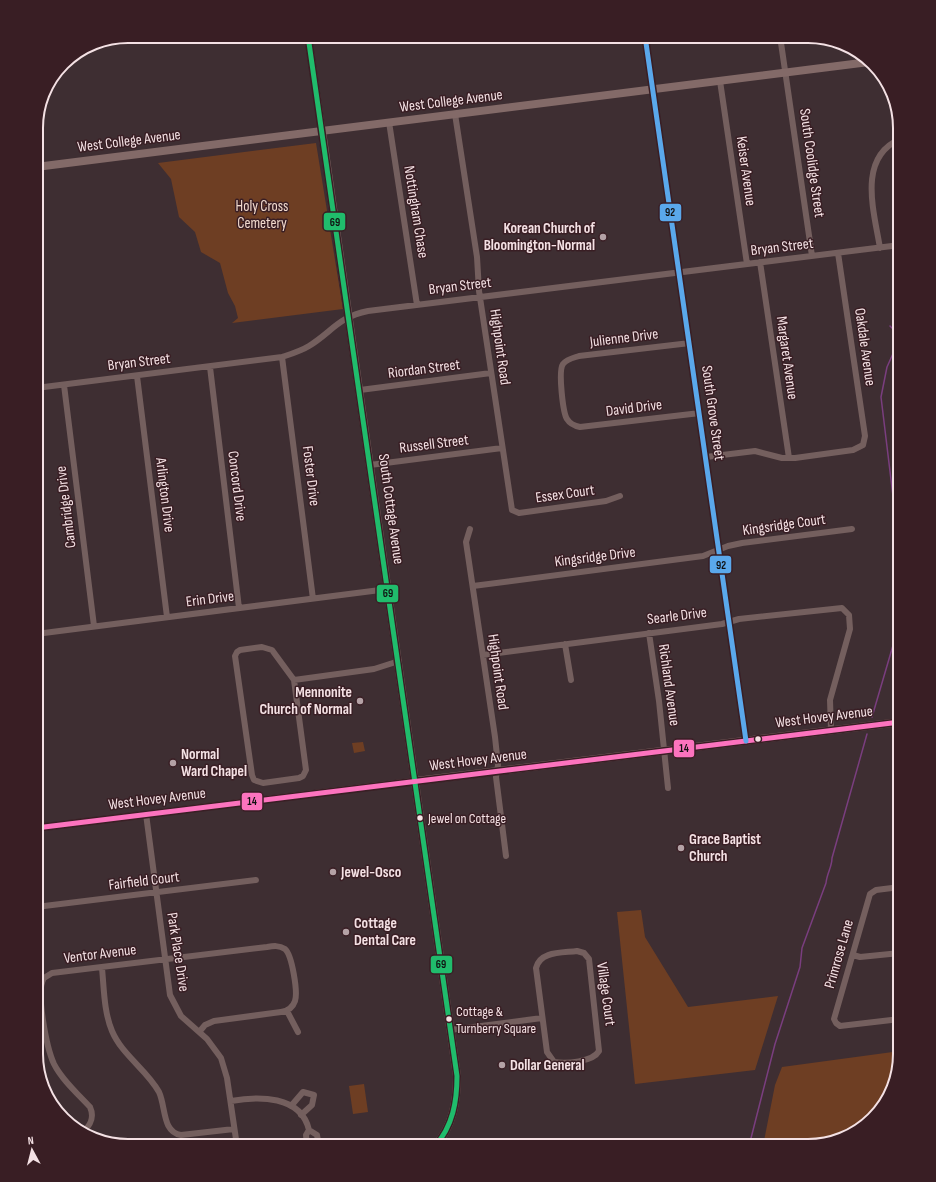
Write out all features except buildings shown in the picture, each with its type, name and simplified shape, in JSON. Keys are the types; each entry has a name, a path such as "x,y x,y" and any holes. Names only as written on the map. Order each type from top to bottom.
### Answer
{"main road":[{"name":"West College Avenue","path":"43,166 862,63"},
{"name":"South Cottage Avenue","path":"322,131 432,891 457,1076 457,1092 451,1121 441,1138"},
{"name":"West Hovey Avenue","path":"416,781 665,752 893,723"}],"street":[{"path":"309,43 322,131"},
{"name":"South Grove Street","path":"646,43 720,550 746,741"},
{"name":"South Coolidge Street","path":"781,43 812,256"},
{"name":"Keiser Avenue","path":"720,81 747,264"},
{"name":"Highpoint Road","path":"455,114 477,257 480,297 510,506 513,511"},
{"name":"Nottingham Chase","path":"389,122 417,305"},
{"path":"880,248 872,191 872,176 877,158 882,151 893,144"},
{"name":"Bryan Street","path":"43,387 282,357 308,347 332,327 349,317 368,311 893,246"},
{"name":"Oakdale Avenue","path":"789,458 853,450 863,445 865,436 838,253"},
{"name":"Margaret Avenue","path":"760,262 789,458"},
{"name":"Julienne Drive","path":"572,424 566,418 560,374 564,363 569,359 579,356 690,343"},
{"name":"Foster Drive","path":"282,357 313,599"},
{"name":"Concord Drive","path":"210,367 239,608"},
{"name":"Riordan Street","path":"360,390 491,373"},
{"name":"Arlington Drive","path":"137,376 167,617"},
{"name":"Cambridge Drive","path":"64,385 94,626"},
{"name":"David Drive","path":"572,424 580,427 700,413"},
{"name":"Russell Street","path":"370,465 502,448"},
{"path":"706,457 755,451 789,458"},
{"name":"Essex Court","path":"513,511 518,513 606,502 620,496"},
{"name":"Highpoint Road","path":"470,529 466,542 495,737 496,777 506,856"},
{"name":"Kingsridge Court","path":"720,550 728,546 742,543 852,529"},
{"name":"Kingsridge Drive","path":"473,586 703,556 720,550"},
{"name":"Erin Drive","path":"43,633 388,589"},
{"name":"Searle Drive","path":"483,654 837,607 846,610 850,620 850,629 830,700 831,730"},
{"name":"Richland Avenue","path":"649,633 665,752 668,788"},
{"path":"565,644 571,680"},
{"path":"268,648 275,654 294,680 305,774 299,778 262,784 254,780 252,775 236,654 240,650 268,648"},
{"path":"294,680 374,669 399,661"},
{"name":"West Hovey Avenue","path":"43,827 416,781"},
{"name":"Park Place Drive","path":"146,814 155,893 170,996 182,1016 200,1031 213,1045 221,1058 226,1072 236,1139"},
{"name":"Fairfield Court","path":"43,906 256,880"},
{"name":"Primrose Lane","path":"893,888 871,892 835,1015 836,1023 840,1026 893,1020"},
{"name":"Ventor Avenue","path":"43,980 52,973 279,946 286,950 291,959 296,995 294,1003 287,1011"},
{"name":"Village Court","path":"577,952 584,953 589,959 600,1046 597,1056 591,1059 559,1063 554,1062 547,1052 542,1018 536,968 537,961 543,956 577,952"},
{"path":"853,955 860,957 893,953"},
{"path":"102,968 107,1013 113,1033 117,1041 152,1081 159,1092 169,1129 175,1134 181,1135 234,1129"},
{"path":"200,1031 205,1025 214,1021 287,1011 298,1032"},
{"name":"Ventor Avenue","path":"43,1012 49,1051 55,1065 90,1107 92,1112 91,1123 86,1128"},
{"path":"450,1030 542,1018"},
{"path":"290,1106 303,1092 314,1095 312,1105 301,1115"},
{"path":"231,1101 259,1098 275,1099 290,1106 301,1115 306,1121 309,1130 318,1135 319,1139"},
{"path":"306,1139 306,1135 309,1130"}],"green space":[{"name":"Holy Cross Cemetery","path":"316,143 343,309 232,323 238,318 235,306 228,293 220,263 201,252 195,232 179,217 171,179 158,163"},
{"path":"363,742 365,751 354,753 352,743"},
{"path":"641,910 645,937 688,1007 778,996 755,1070 635,1084 617,912"},
{"path":"893,1052 892,1065 887,1087 872,1110 855,1125 846,1130 814,1139 764,1139 775,1085 782,1067"},
{"path":"364,1084 368,1112 353,1114 349,1086"}],"waterway":[{"path":"890,326 893,329"},
{"path":"893,354 887,367 881,397 893,496"},
{"path":"872,717 893,645"},
{"path":"751,1139 775,1044 800,967 802,948 826,883 867,734"}],"transit line":[{"name":"69","path":"309,43 457,1076 453,1113 450,1122 440,1139"},
{"name":"92","path":"646,43 746,741"},
{"name":"14","path":"43,827 893,723"}],"place":[{"name":"Korean Church of Bloomington-Normal","path":"603,237"},
{"name":"Mennonite Church of Normal","path":"360,701"},
{"name":"Normal Ward Chapel","path":"173,763"},
{"name":"Jewel on Cottage","path":"420,818"},
{"name":"Grace Baptist Church","path":"681,848"},
{"name":"Jewel-Osco","path":"333,872"},
{"name":"Cottage Dental Care","path":"346,932"},
{"name":"Cottage & Turnberry Square","path":"449,1019"},
{"name":"Dollar General","path":"502,1065"}]}
